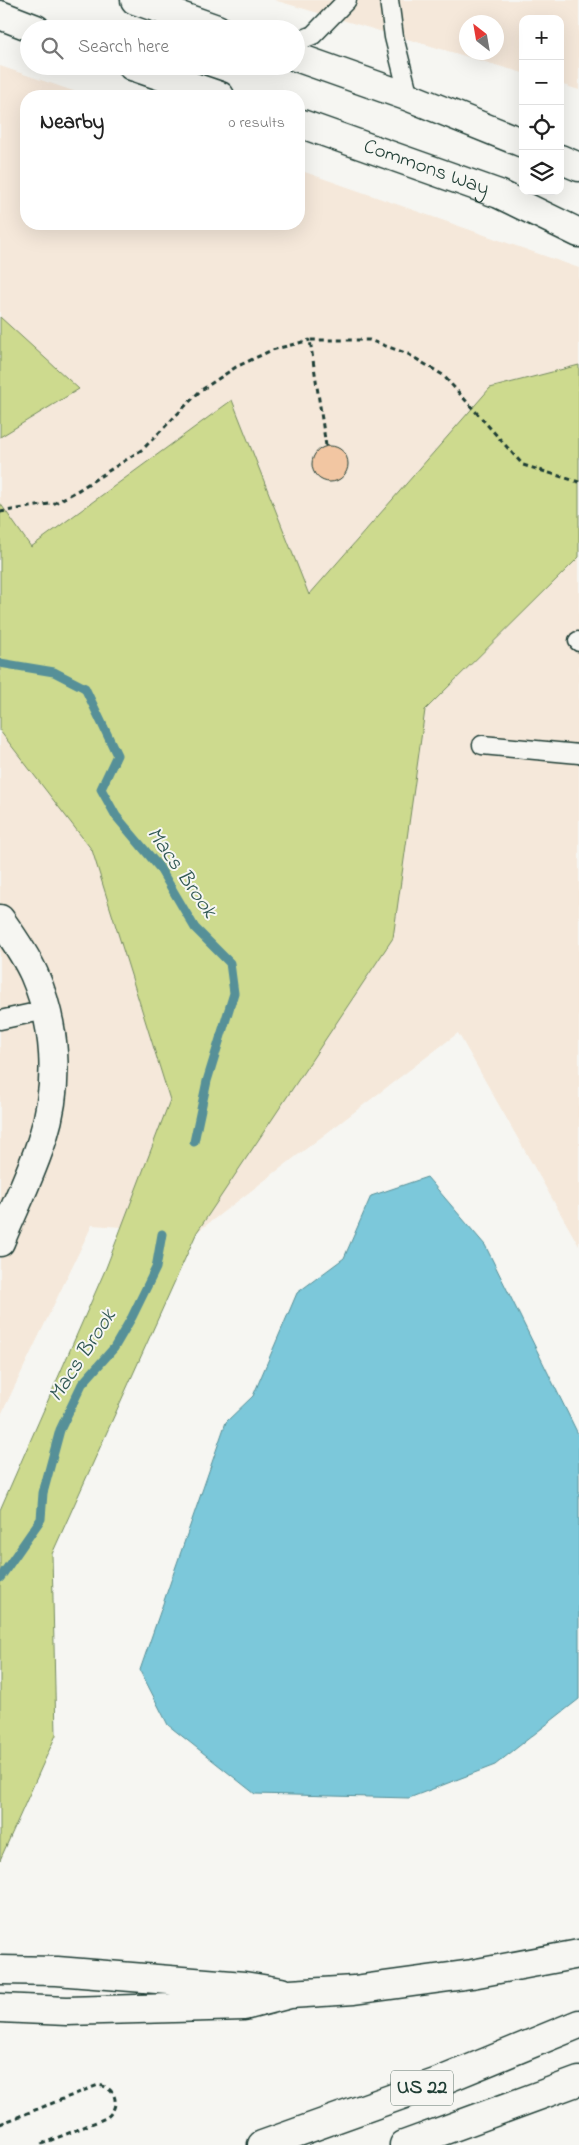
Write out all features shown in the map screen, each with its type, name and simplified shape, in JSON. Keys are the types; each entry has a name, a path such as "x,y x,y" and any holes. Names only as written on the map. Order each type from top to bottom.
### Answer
{"main road":[{"path":"135,0 192,20"},
{"path":"0,15 20,23"},
{"path":"305,60 409,97 519,142"},
{"path":"158,75 202,90"},
{"name":"Commons Way","path":"305,126 499,194 579,233"},
{"path":"564,161 579,167"},
{"path":"0,919 34,973 46,1010 54,1069 48,1118 41,1144 0,1242"},
{"path":"0,2008 67,2010 244,2006 290,1994 354,1990 472,1974 579,1954"},
{"path":"0,1970 57,1971 244,1986 290,1994"},
{"name":"US 22","path":"262,2145 438,2082 579,2024"},
{"name":"US 22","path":"404,2145 579,2081"}],"lane":[{"path":"305,38 313,35 347,0"},
{"path":"389,0 394,37 409,97"},
{"path":"482,745 579,754"},
{"path":"0,1020 46,1010"}],"path":[{"path":"310,340 326,446"},
{"path":"0,512 55,503 122,464 162,431 200,391 236,367 272,350 310,340 369,340 408,354 443,375 523,465 579,482"},
{"path":"0,2124 98,2085 106,2087 113,2093 116,2105 113,2113 106,2118 39,2145"}],"shaded area":[{"path":"274,0 579,0 579,90 564,85 564,15 519,15 519,72 479,60 504,60 504,15 459,15 459,54"},
{"path":"0,66 20,73 20,75 26,75 70,90 20,90 20,230 305,230 305,172 579,268 579,1246 458,1033 197,1232 92,1225 0,1417"}],"green space":[{"path":"0,317 79,389 0,437"},
{"path":"579,365 579,557 425,710 393,938 197,1232 52,1554 56,1735 0,1860 0,1510 106,1268 170,1100 92,850 0,731 0,503 31,547 232,400 309,595 490,388"}],"water":[{"path":"427,1177 485,1245 579,1436 579,1699 495,1765 409,1798 255,1794 168,1725 140,1670 226,1422 253,1396 297,1293 344,1258 371,1196"}],"building":[{"path":"330,446 337,447 343,451 347,457 347,471 343,477 337,481 330,482 323,481 317,477 313,471 312,464 313,457 317,451 323,447"}],"waterway":[{"name":"Macs Brook","path":"0,663 54,672 85,688 117,755 101,789 116,816 159,867 195,928 230,963 234,993 207,1081 194,1142"},
{"name":"Macs Brook","path":"0,1578 41,1519 43,1493 60,1430 82,1384 114,1348 132,1317 156,1268 162,1234"}]}
